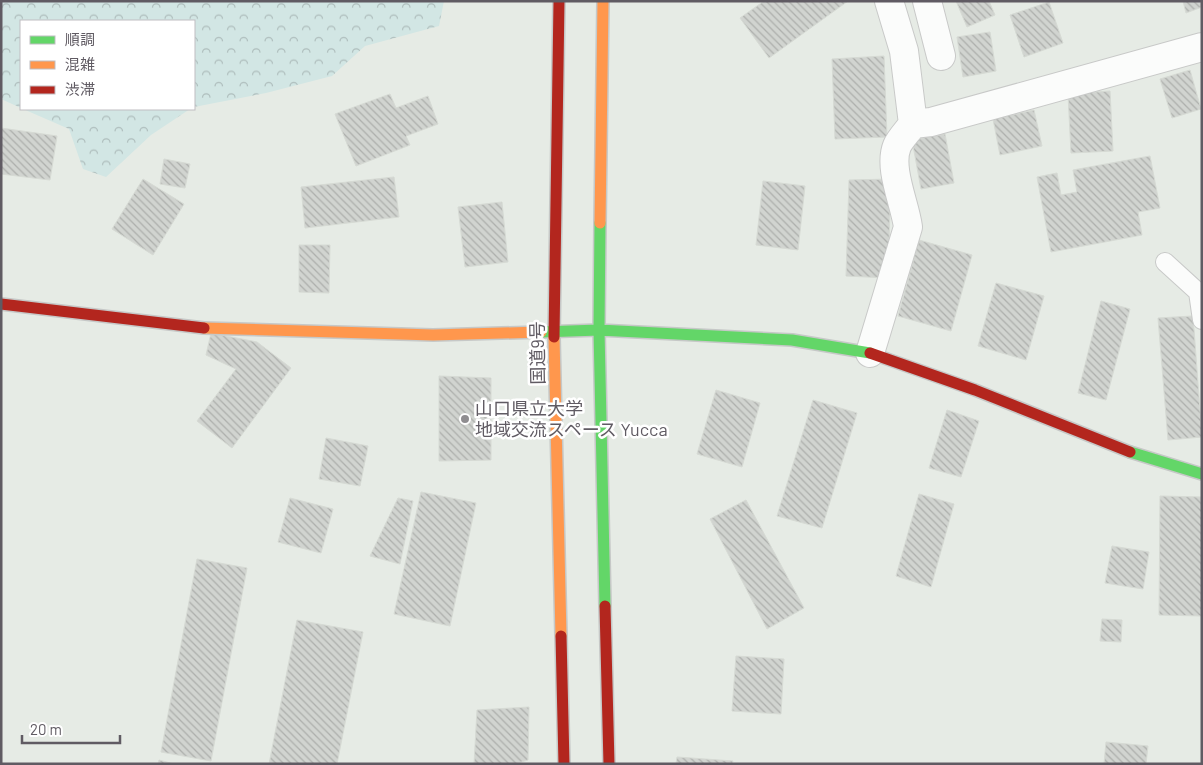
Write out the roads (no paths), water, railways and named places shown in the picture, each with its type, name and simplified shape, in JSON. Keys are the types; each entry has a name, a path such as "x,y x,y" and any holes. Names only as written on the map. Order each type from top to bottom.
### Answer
{"main road":[{"name":"国道9号","path":"559,1 554,330 564,764"},
{"path":"603,1 600,330 609,764"},
{"path":"1,304 192,328 433,335 600,330 792,340 870,353 975,390 1138,455 1202,474"}],"street":[{"path":"870,353 908,227 905,208 895,174 897,147 913,124 904,51 889,1"},
{"path":"927,1 940,56"},
{"path":"913,124 931,122 1202,47"}],"lane":[{"path":"1165,262 1200,288 1202,320"}],"place":[{"name":"山口県立大学 地域交流スペース Yucca","path":"465,419"}]}
